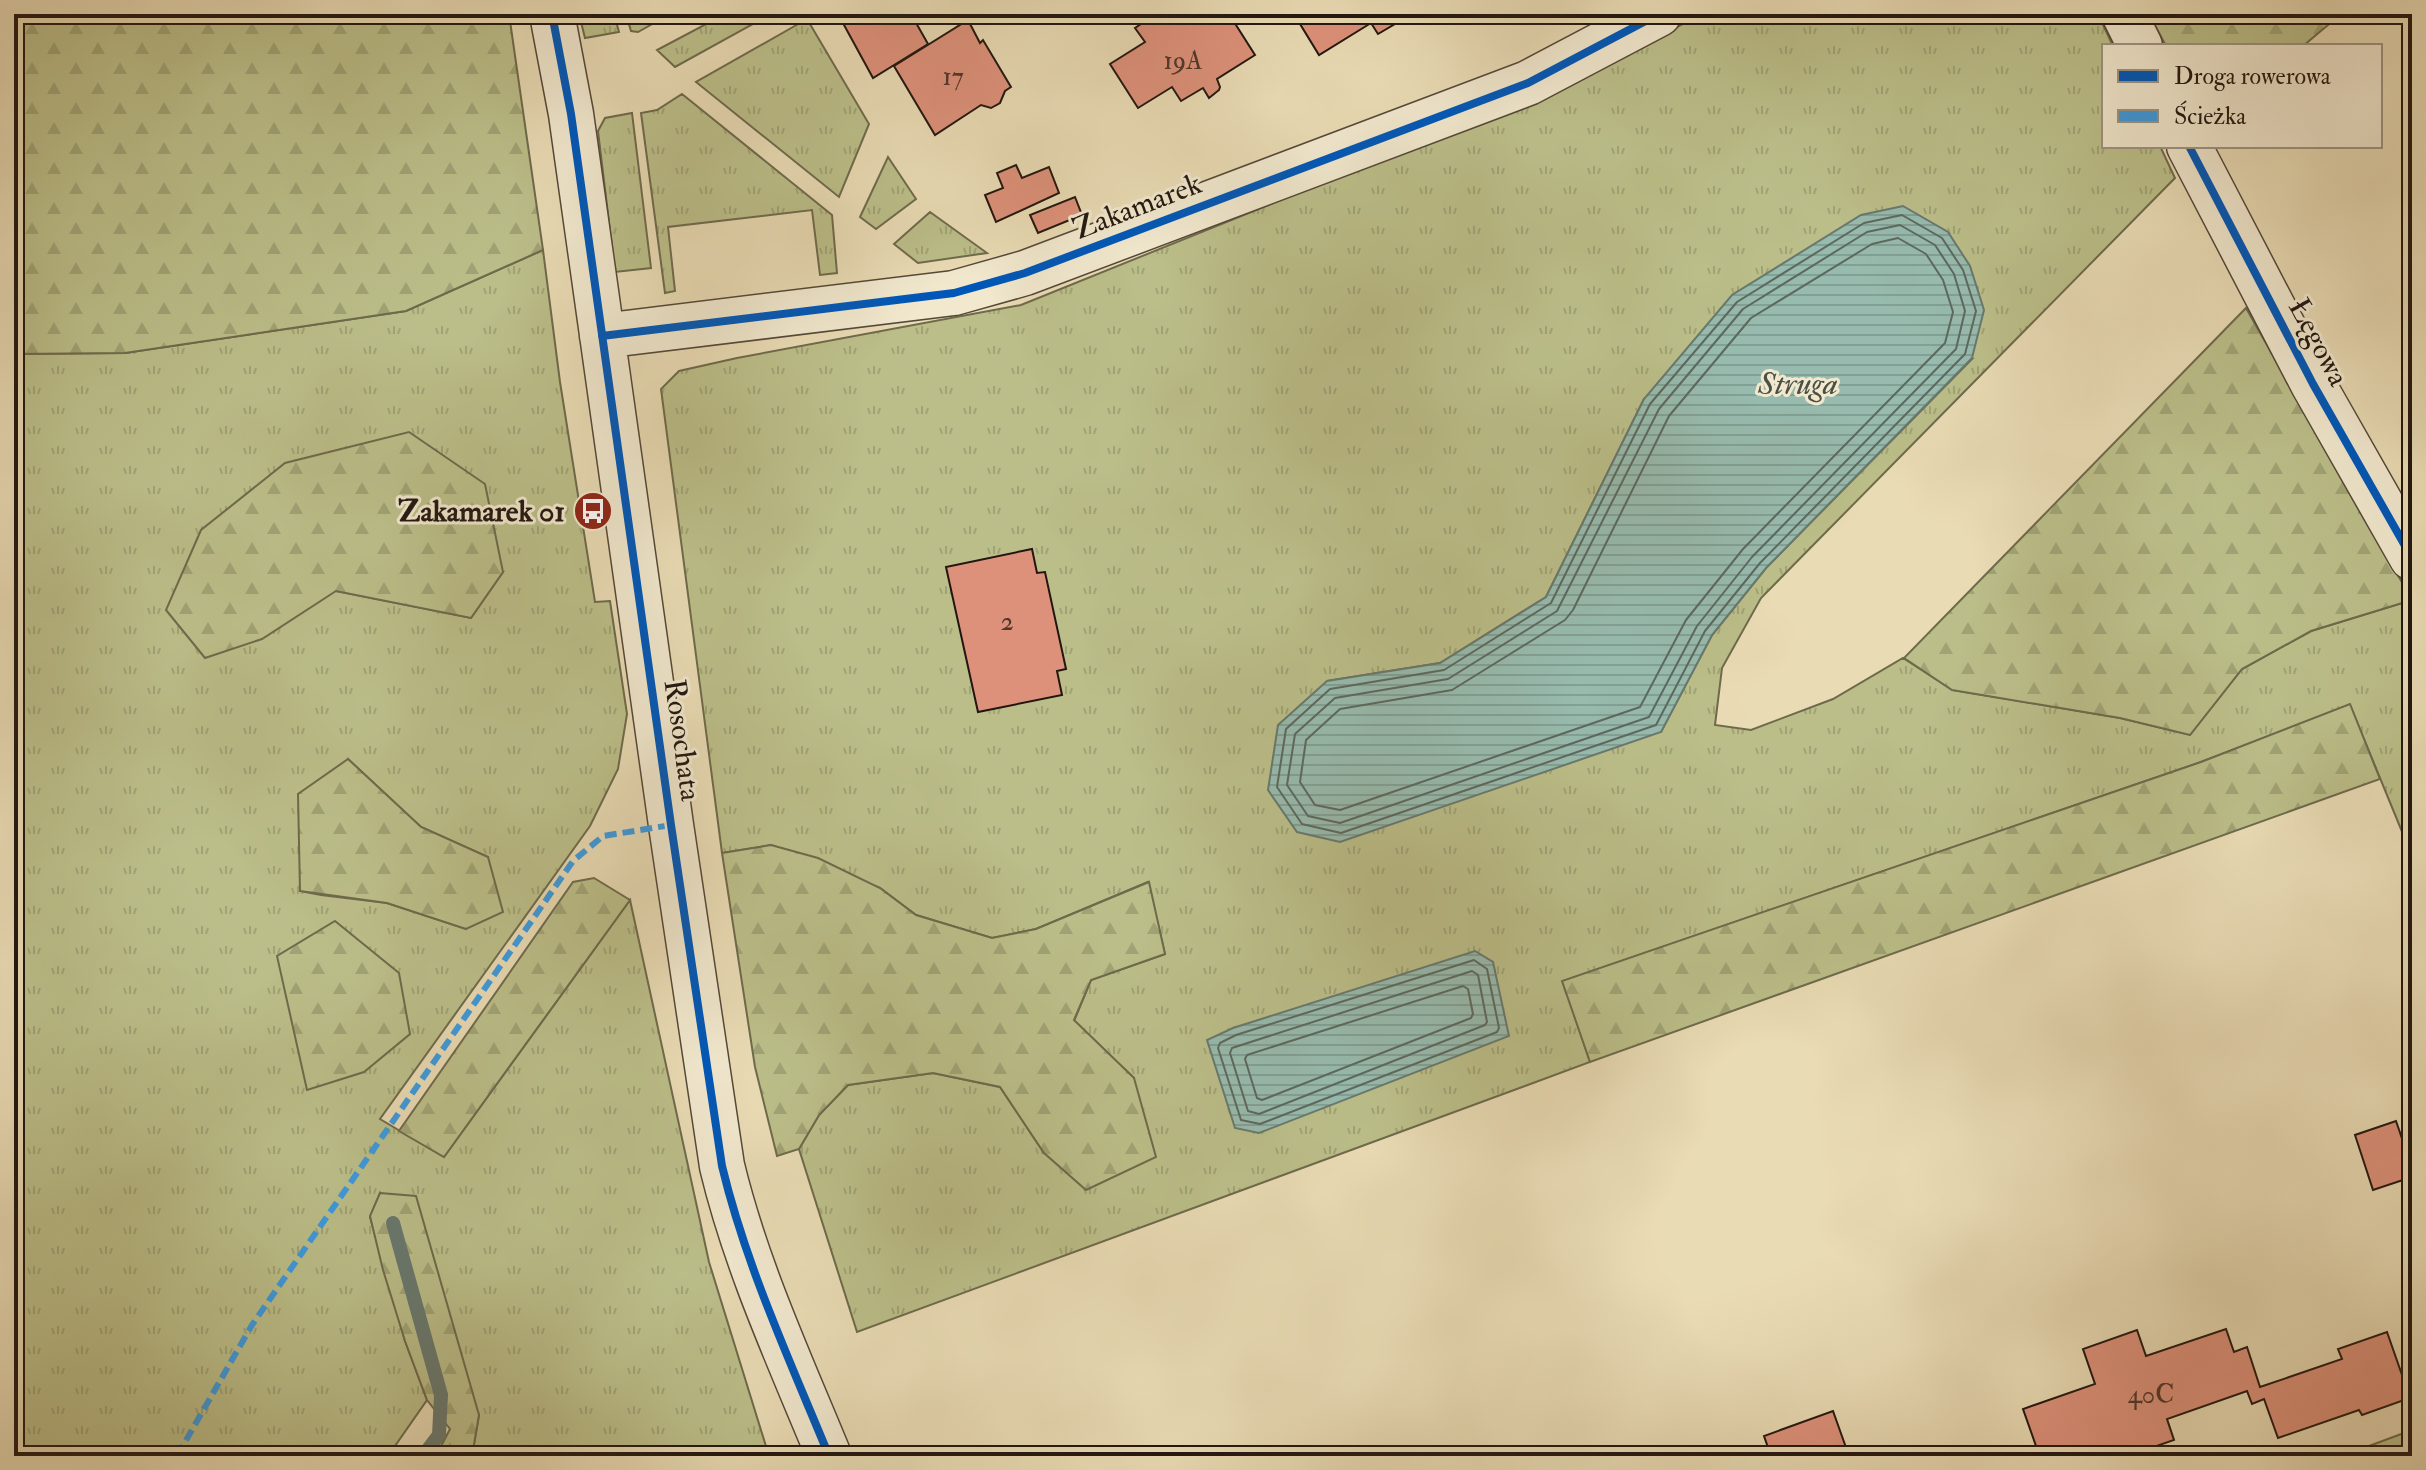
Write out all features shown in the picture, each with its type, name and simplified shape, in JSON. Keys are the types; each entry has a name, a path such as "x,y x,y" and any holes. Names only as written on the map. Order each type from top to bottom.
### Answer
{"street":[{"name":"Rosochata","path":"552,14 571,114 722,1166 734,1216 752,1266 829,1456"},
{"name":"Zakamarek","path":"602,336 954,293 1025,273 1528,83 1659,14"},
{"path":"2124,14 2139,44"},
{"name":"Łęgowa","path":"2190,148 2313,384 2412,558"}],"green space":[{"path":"14,14 509,14 543,250 406,311 125,353 14,354"},
{"path":"579,14 614,14 619,32 585,38"},
{"path":"626,14 670,14 638,32 631,31"},
{"path":"725,14 771,14 675,67 657,50"},
{"path":"1701,14 2098,14 2112,44 2102,44 2102,148 2161,148 2175,178 1761,598 1722,668 1715,725 1751,730 1833,699 1903,658 1953,690 2120,718 2190,735 2242,669 2311,631 2412,600 2412,856 2350,705 2201,762 1563,981 1590,1062 857,1332 799,1149 819,1115 848,1085 933,1073 1000,1087 1044,1153 1134,1078 1074,1021 1091,980 1165,954 1148,882 1036,929 992,938 916,915 880,888 771,845 722,853 661,389 679,371 1021,305 1583,78","holes":["1972,359 1766,568 1712,635 1661,732 1327,681 1440,663 1546,597 1644,399"]},
{"path":"2149,14 2341,14 2305,44 2165,44"},
{"path":"807,19 869,124 839,197 696,82"},
{"path":"682,94 832,215 837,273 820,275 812,210 668,227 675,291 665,293 641,113 657,110"},
{"path":"632,113 651,268 615,272 598,131 605,118"},
{"path":"888,157 916,199 876,229 860,217"},
{"path":"930,212 987,253 918,263 894,244"},
{"path":"543,250 560,382 595,602 610,601 627,714 618,769 590,826 380,1119 444,1157 630,900 709,1262 769,1456 472,1456 479,1415 380,1193 370,1217 405,1341 427,1400 388,1456 14,1456 14,354 125,353 406,311","holes":["503,572 471,618 336,591","348,759 421,827 488,857 466,929 387,903 300,891"]},
{"path":"2246,308 2412,600 2311,631 2242,669 2190,735 2120,718 1952,690 1904,658"},
{"path":"409,432 485,484 503,572 471,618 336,591 262,639 205,658 166,610 201,530 285,463"},
{"path":"2350,704 2380,779 1590,1062 1562,981 2201,762"},
{"path":"348,759 421,827 488,857 503,912 466,929 387,903 300,891 298,794"},
{"path":"771,845 818,858 880,888 916,915 992,938 1036,929 1149,882 1165,954 1091,980 1074,1020 1134,1078 1156,1157 1086,1190 1044,1153 1000,1087 933,1073 848,1085 819,1115 799,1149 777,1156 755,1067 722,853"},
{"path":"594,878 630,900 444,1157 399,1131 573,882"},
{"path":"335,921 399,973 410,1034 364,1072 307,1090 277,956"},
{"path":"380,1193 416,1196 479,1415 472,1456 436,1456 450,1429 427,1400 383,1270 370,1216"},
{"path":"2412,1430 2412,1456 2342,1456"}],"water":[{"name":"Struga","path":"1903,206 1948,232 1970,266 1984,310 1972,358 1766,568 1712,635 1661,732 1340,842 1297,832 1268,790 1278,725 1327,681 1440,663 1546,597 1644,399 1732,295 1861,215"},
{"path":"1475,951 1493,962 1509,1036 1259,1133 1235,1128 1207,1040 1233,1028"}],"building":[{"path":"838,14 911,14 928,44 873,78"},
{"path":"1156,14 1229,14 1255,55 1217,79 1219,90 1209,98 1203,88 1181,101 1172,87 1138,108 1110,64 1145,42 1135,28"},
{"path":"1305,14 1403,14 1405,18 1378,34 1371,23 1319,55 1297,19"},
{"path":"968,20 1011,87 1005,91 1000,103 991,108 981,105 935,135 894,66"},
{"path":"1016,165 1022,178 1049,167 1059,193 996,222 985,195 1003,188 997,173"},
{"path":"1075,197 1082,215 1038,233 1030,215"},
{"path":"1032,549 1037,573 1045,572 1066,669 1057,671 1062,695 978,712 946,567"},
{"path":"2396,1121 2412,1168 2412,1177 2373,1190 2355,1135"},
{"path":"2226,1329 2234,1352 2247,1347 2260,1387 2342,1359 2338,1349 2387,1332 2410,1398 2362,1415 2359,1410 2278,1438 2264,1399 2252,1404 2247,1391 2167,1419 2174,1440 2128,1456 2034,1456 2031,1447 2036,1446 2023,1409 2095,1384 2083,1349 2137,1330 2146,1356"},
{"path":"1833,1411 1849,1456 1771,1456 1764,1436"}],"waterway":[{"path":"393,1223 441,1395 439,1435 423,1456"}],"marked path":[{"path":"177,1456 252,1325 573,861 603,836 671,825"}],"cycle path":[{"path":"552,14 571,114 722,1166 756,1277 829,1456"},
{"path":"602,336 954,293 1025,273 1528,83 1659,14"},
{"path":"2190,148 2313,384 2412,558"}],"place":[{"name":"Zakamarek 01","path":"593,511"}]}
